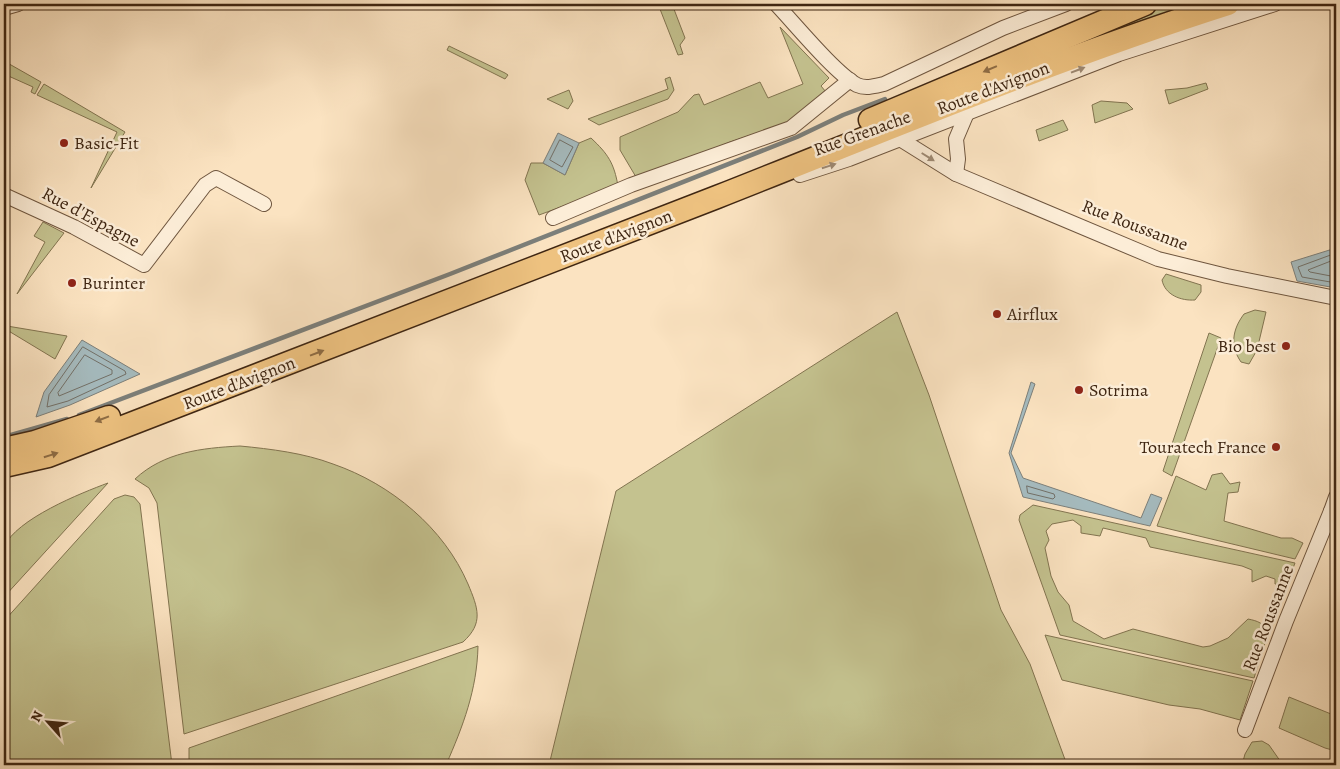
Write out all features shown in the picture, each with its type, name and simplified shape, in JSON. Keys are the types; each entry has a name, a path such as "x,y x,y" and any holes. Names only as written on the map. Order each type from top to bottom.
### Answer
{"main road":[{"name":"Route d'Avignon","path":"4,449 35,442 84,426 519,259 852,128 1145,4"},
{"name":"Route d'Avignon","path":"4,466 48,456 715,198 969,96 1151,29 1228,4"}],"street":[{"path":"4,8 18,4"},
{"path":"776,4 850,80 859,86 868,87 884,84 1003,28 1066,4"},
{"name":"Rue Grenache","path":"715,198 762,187 849,159 1119,54 1275,4"},
{"path":"553,218 631,185 791,128 850,80"},
{"path":"956,174 958,159 956,139 967,113"},
{"name":"Rue Roussanne","path":"900,140 956,174 1158,259 1227,276 1336,298"},
{"name":"Rue d'Espagne","path":"4,195 74,227 144,265 205,185 216,178 264,204"},
{"name":"Rue Roussanne","path":"1245,730 1286,621 1331,515 1336,497"}],"shaded area":[{"path":"658,4 672,4 685,38 680,45 683,54 678,55"},
{"path":"1165,4 1209,4 1004,71"},
{"path":"780,27 829,78 821,86 826,92 785,124 730,142 652,174 636,177 620,150 620,137 678,112 694,95 699,94 704,105 760,82 768,98 803,84"},
{"path":"449,46 508,75 505,79 447,50"},
{"path":"4,61 41,82 35,94 31,92 33,87 4,74"},
{"path":"670,77 674,90 668,99 599,125 588,119 668,89 665,79"},
{"path":"1206,83 1208,89 1169,104 1165,90 1187,88"},
{"path":"44,84 125,132 91,188 117,132 37,95"},
{"path":"569,90 573,101 568,109 547,99"},
{"path":"1101,101 1127,103 1133,109 1095,123 1092,105"},
{"path":"1063,120 1068,130 1039,141 1036,130"},
{"path":"591,138 609,159 618,186 539,215 525,180 531,163 543,163 565,175 579,143"},
{"path":"43,222 64,233 17,294 45,242 34,236"},
{"path":"1166,274 1201,285 1201,292 1195,300 1174,296 1166,290 1162,280"},
{"path":"1255,310 1266,312 1257,350 1249,364 1241,362 1237,356 1234,338 1237,326 1244,314"},
{"path":"897,312 929,395 1001,610 1030,664 1067,765 549,765 616,491"},
{"path":"4,325 67,336 55,359 7,330 4,333"},
{"path":"1209,333 1221,338 1172,476 1163,471"},
{"path":"240,446 299,454 333,464 375,483 413,510 445,544 468,584 477,615 470,635 463,642 184,734 157,503 149,488 135,479 146,470 171,457 198,450"},
{"path":"1222,473 1230,484 1240,482 1238,492 1228,493 1224,521 1281,538 1292,538 1303,543 1295,559 1157,526 1176,476 1206,490 1212,475"},
{"path":"108,483 4,597 3,551 11,537 35,517 50,508"},
{"path":"125,495 134,497 140,504 172,765 4,765 4,621 114,499"},
{"path":"1033,505 1295,563 1286,586 1275,584 1275,579 1266,576 1252,582 1252,570 1242,566 1150,547 1146,538 1103,528 1100,536 1081,533 1081,526 1073,520 1052,524 1046,531 1049,540 1045,548 1051,576 1058,592 1069,605 1073,621 1104,639 1133,629 1203,647 1228,638 1248,619 1255,621 1263,625 1268,633 1254,678 1060,635 1019,520 1020,515"},
{"path":"1045,635 1253,681 1240,720 1200,709 1169,705 1062,680"},
{"path":"478,646 472,693 446,765 189,765 189,748"},
{"path":"1289,697 1336,716 1336,751 1279,728"},
{"path":"1262,741 1269,745 1283,765 1242,765 1245,754 1252,742"}],"water":[{"path":"558,133 579,143 565,175 543,163"},
{"path":"1336,248 1336,288 1297,281 1291,262"},
{"path":"82,340 140,374 70,405 36,417 44,392"},
{"path":"1031,382 1035,384 1011,453 1023,478 1141,518 1151,494 1162,498 1150,526 1023,497 1009,453"}],"waterway":[{"path":"79,415 450,274 797,137 843,115 885,99"},
{"path":"4,437 67,419"}],"place":[{"name":"Basic-Fit","path":"64,143"},
{"name":"Burinter","path":"72,283"},
{"name":"Airflux","path":"997,314"},
{"name":"Bio best","path":"1286,346"},
{"name":"Sotrima","path":"1079,390"},
{"name":"Touratech France","path":"1276,447"}]}
